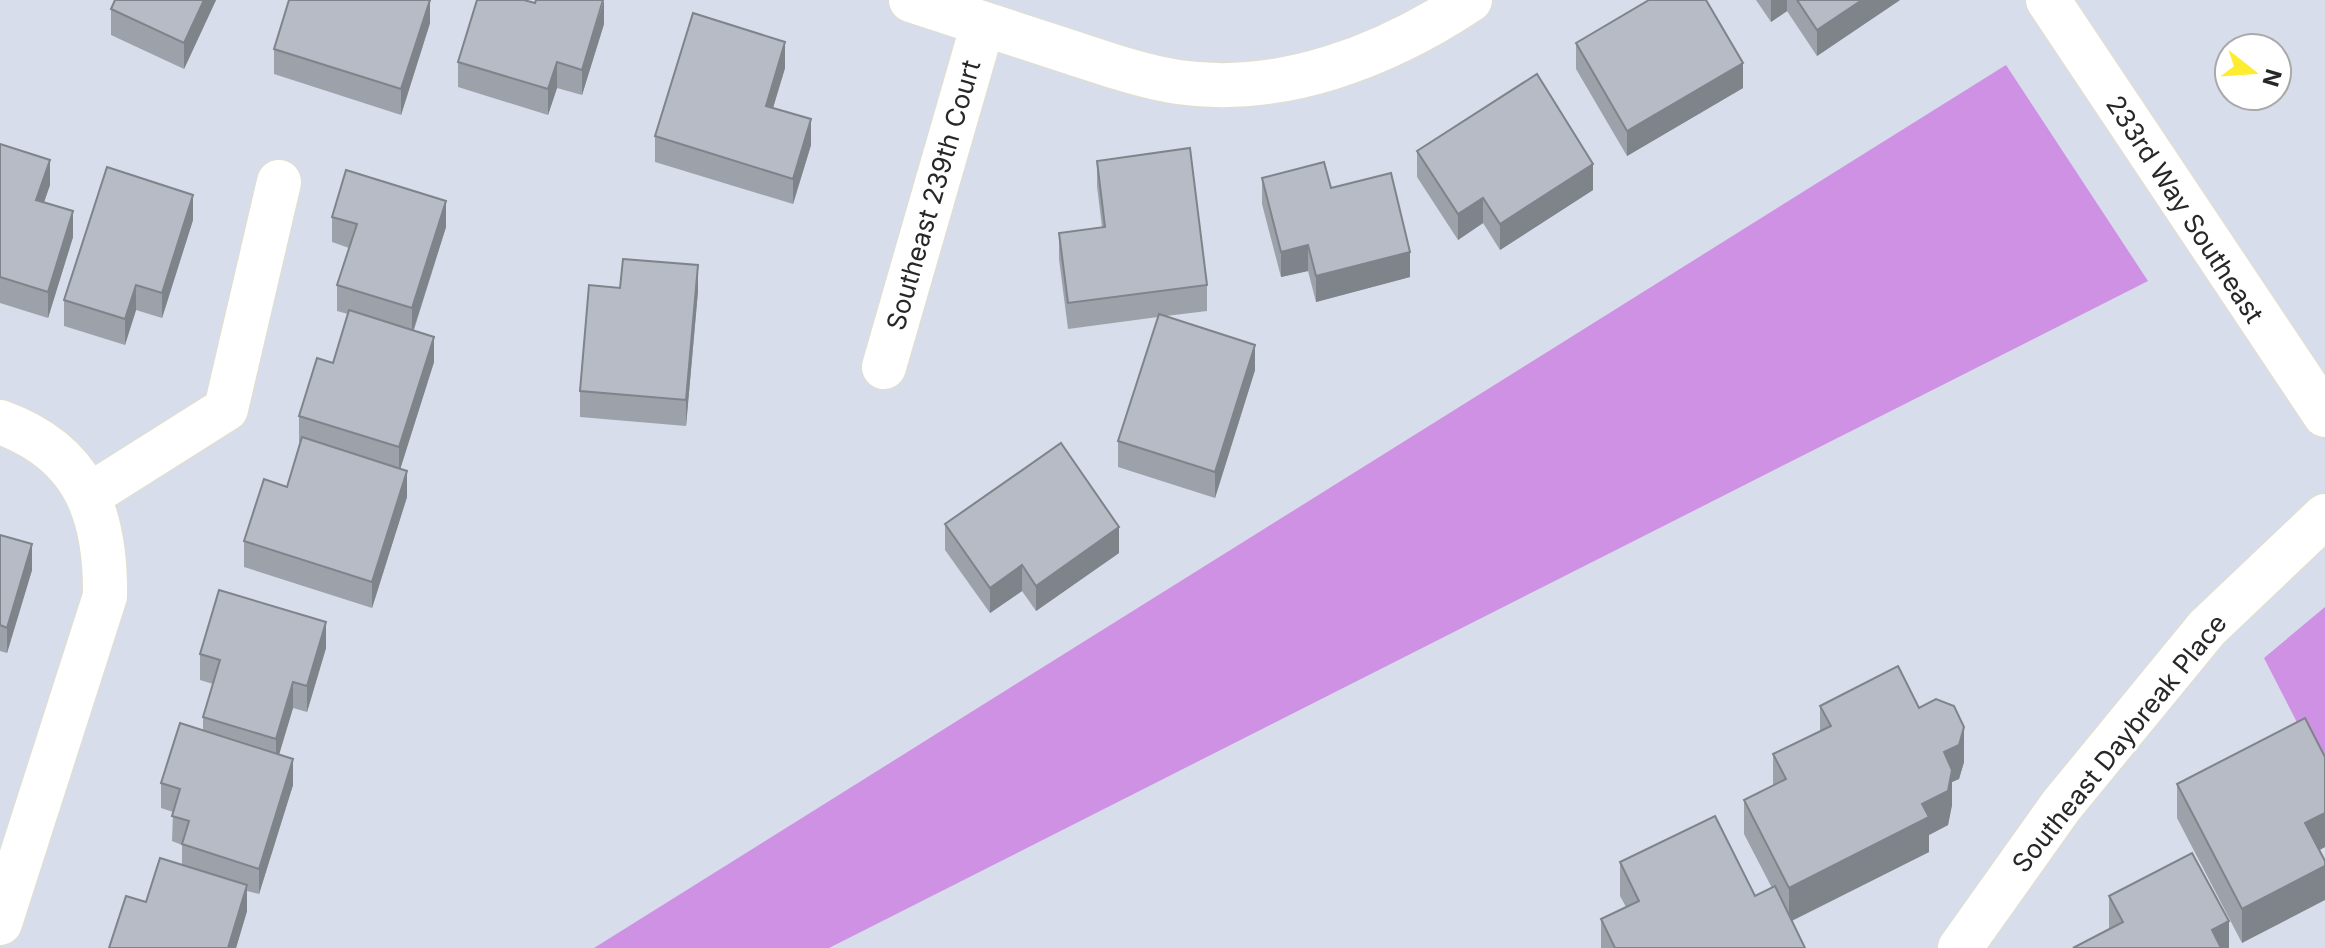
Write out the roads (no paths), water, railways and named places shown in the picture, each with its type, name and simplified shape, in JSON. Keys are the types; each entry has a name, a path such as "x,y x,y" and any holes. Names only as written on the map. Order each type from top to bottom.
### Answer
{"street":[{"path":"911,0 1142,75 1182,82 1260,84 1333,69 1436,23 1470,0"},
{"name":"233rd Way Southeast","path":"2048,0 2325,415"},
{"name":"Southeast 239th Court","path":"884,367 983,24"},
{"path":"88,496 226,409 279,182"},
{"path":"0,422 33,434 58,453 88,496 102,531 105,596 0,923"},
{"name":"Southeast Daybreak Place","path":"1960,948 2061,806 2207,628 2325,516"}]}
